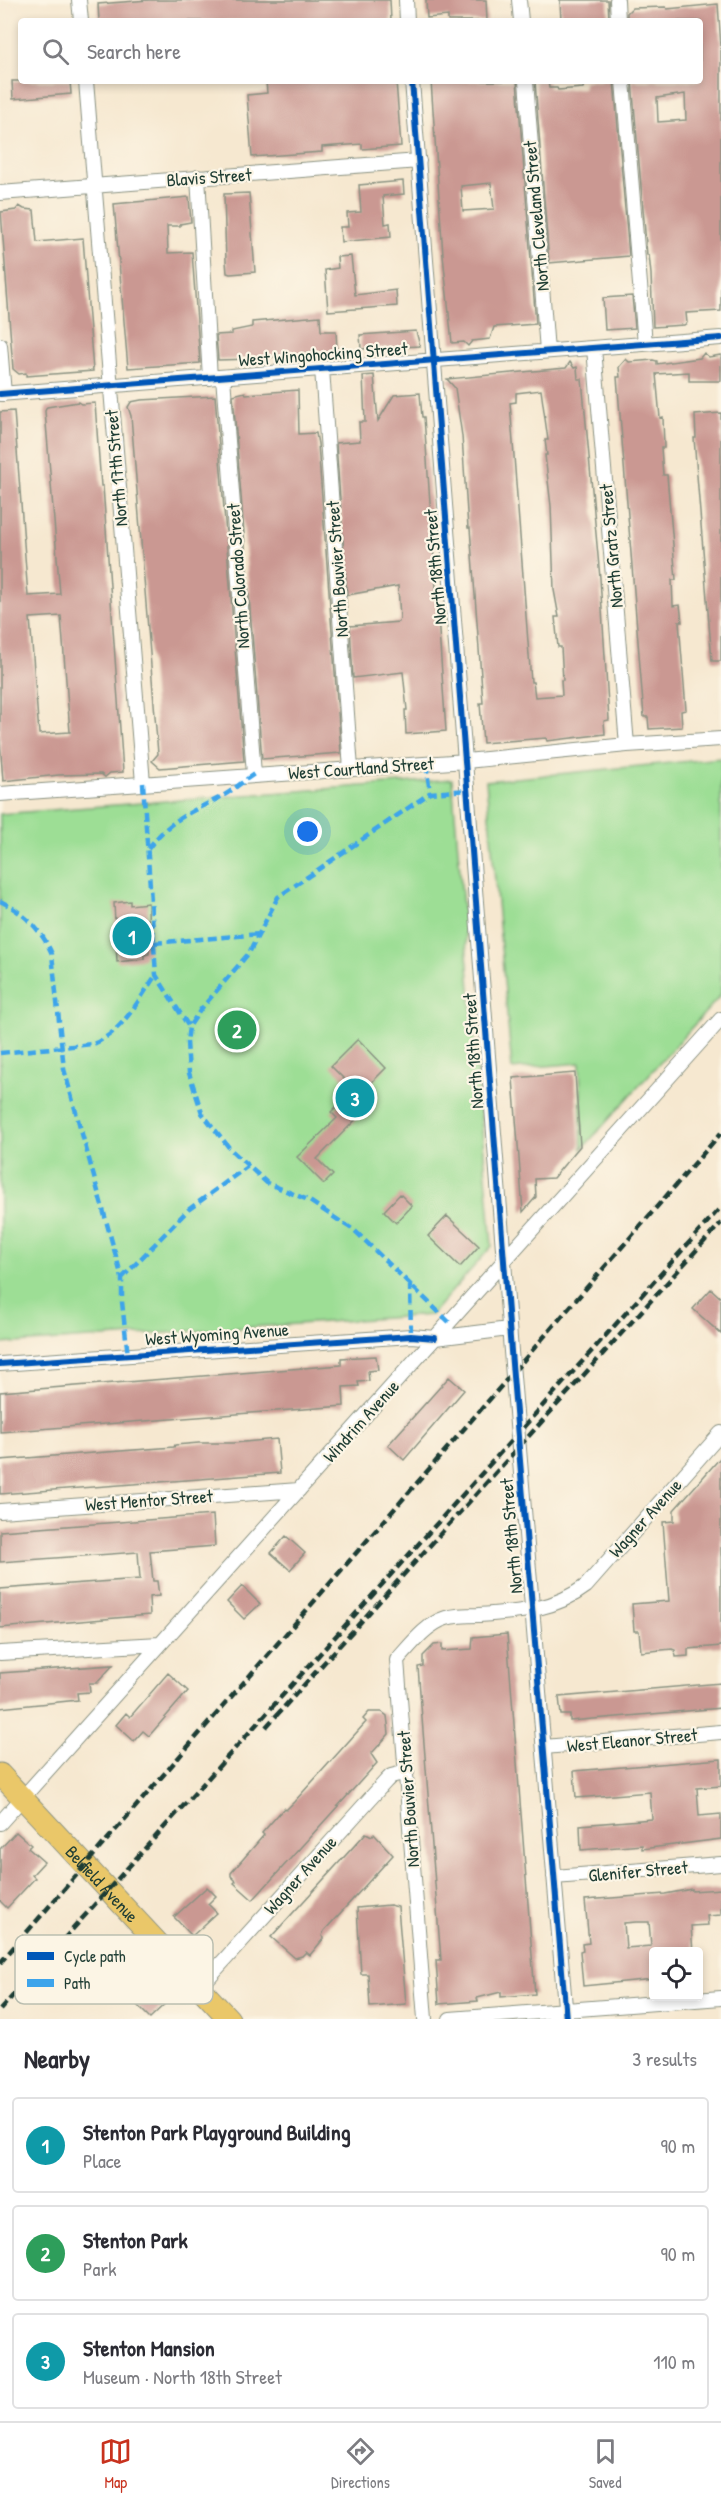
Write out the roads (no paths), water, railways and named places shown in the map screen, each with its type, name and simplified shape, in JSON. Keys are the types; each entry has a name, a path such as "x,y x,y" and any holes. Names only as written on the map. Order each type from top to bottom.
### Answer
{"main road":[{"name":"Belfield Avenue","path":"0,1774 148,1935"},
{"name":"Belfield Avenue","path":"213,2001 229,2019"}],"street":[{"path":"80,0 81,18"},
{"path":"406,0 407,18"},
{"path":"519,0 521,18"},
{"path":"616,0 618,18"},
{"name":"North 17th Street","path":"86,84 143,783"},
{"name":"North 18th Street","path":"412,84 509,1329 566,2015"},
{"name":"North Cleveland Street","path":"526,84 547,351"},
{"path":"623,84 645,344"},
{"name":"Blavis Street","path":"0,193 419,161"},
{"name":"North Colorado Street","path":"198,177 254,774"},
{"name":"West Wingohocking Street","path":"2,394 721,338"},
{"path":"0,345 2,394"},
{"name":"North Gratz Street","path":"594,348 627,745"},
{"name":"North Bouvier Street","path":"322,369 351,769"},
{"name":"West Courtland Street","path":"0,794 254,774 466,761 627,745 721,739"},
{"name":"Windrim Avenue","path":"0,1823 721,1019"},
{"name":"West Wyoming Avenue","path":"0,1364 411,1336 435,1338 509,1329"},
{"name":"Wagner Avenue","path":"461,1616 532,1611 554,1605 586,1586 721,1433"},
{"name":"West Mentor Street","path":"0,1511 299,1490"},
{"name":"North Bouvier Street","path":"426,2019 397,1660 427,1629 445,1618 461,1616"},
{"path":"0,1653 160,1644"},
{"name":"West Eleanor Street","path":"544,1747 721,1732"},
{"name":"Wagner Avenue","path":"213,1973 386,1781 392,1776 407,1772"},
{"name":"Glenifer Street","path":"555,1877 721,1864"},
{"path":"450,2019 566,2015 721,1998"}],"railway":[{"path":"24,1935 721,1133"},
{"path":"67,1935 721,1207"},
{"path":"266,1727 721,1223"},
{"path":"0,1963 15,1946"},
{"path":"0,2010 15,1993"}],"place":[{"name":"Stenton Park Playground Building","path":"132,936"},
{"name":"Stenton Park","path":"237,1030"},
{"name":"Stenton Mansion","path":"355,1098"}]}
